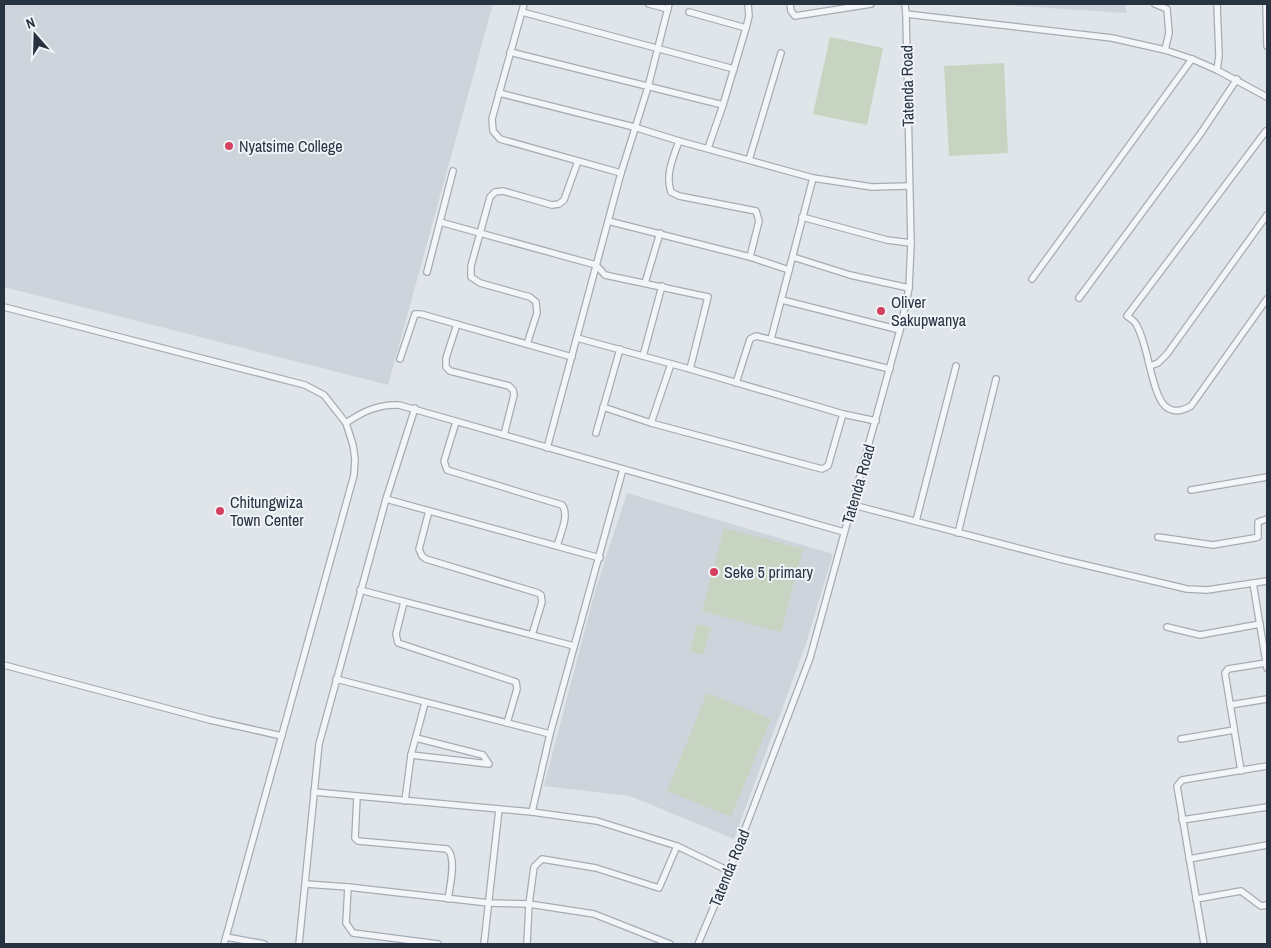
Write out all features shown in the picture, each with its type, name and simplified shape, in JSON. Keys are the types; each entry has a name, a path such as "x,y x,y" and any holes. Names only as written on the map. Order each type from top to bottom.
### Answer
{"street":[{"path":"524,4 492,118 493,131 500,139 621,173"},
{"path":"547,448 621,173 648,87 669,6 649,4"},
{"path":"708,148 746,28 749,16 748,4"},
{"path":"790,4 791,11 795,16 871,4"},
{"name":"Tatenda Road","path":"698,944 729,871 810,658 900,330 908,288 911,243 906,14 904,4"},
{"path":"1156,4 1167,9 1169,33 1165,50"},
{"path":"1216,70 1219,56 1217,4"},
{"path":"1266,4 1267,46"},
{"path":"522,12 734,69"},
{"path":"689,12 746,28"},
{"path":"906,14 1112,38 1165,50 1192,58 1236,79 1267,97"},
{"path":"510,52 723,105"},
{"path":"749,160 781,53"},
{"path":"1032,279 1192,58"},
{"path":"1079,298 1201,133 1236,79"},
{"path":"499,93 634,127 813,178 872,187 909,186"},
{"path":"1267,132 1127,316 1136,323 1150,366 1156,393 1162,404 1175,411 1182,412 1191,406 1267,299"},
{"path":"678,141 669,170 668,184 671,192 679,196 756,211 759,221 750,257"},
{"path":"527,344 537,313 536,302 530,297 480,283 472,276 471,266 490,197 495,192 503,191 552,205 559,204 564,200 578,161"},
{"path":"426,272 453,171"},
{"path":"771,339 813,178"},
{"path":"1150,366 1158,363 1167,354 1267,215"},
{"path":"802,217 887,240 911,243"},
{"path":"608,221 750,257 790,270"},
{"path":"440,222 596,265 605,275 708,297 690,369"},
{"path":"646,283 660,233"},
{"path":"793,258 850,275 908,288"},
{"path":"643,356 662,286"},
{"path":"782,300 900,330"},
{"path":"4,307 305,385 324,395 346,423 354,444 354,475 224,944"},
{"path":"400,359 415,314 421,314 572,357"},
{"path":"457,324 446,358 446,367 450,371 509,386 513,390 514,395 504,434"},
{"path":"736,383 751,337 756,336 890,369"},
{"path":"577,338 843,414 876,421"},
{"path":"596,433 620,349"},
{"path":"651,423 671,364"},
{"path":"916,521 956,366"},
{"path":"958,533 996,379"},
{"path":"346,423 360,414 389,404 415,408 456,422 504,434 547,448 844,532"},
{"path":"604,407 651,423 822,469 828,466 843,414"},
{"path":"299,944 319,744 386,499 415,408"},
{"path":"456,422 444,461 447,470 562,504 566,514 557,546"},
{"path":"532,812 550,734 623,469"},
{"path":"1191,490 1267,477"},
{"path":"386,499 600,558"},
{"path":"853,505 1120,574 1187,589 1207,590 1267,581"},
{"path":"429,511 419,549 422,556 426,559 541,595 542,602 532,635"},
{"path":"1158,537 1213,545 1254,538 1258,536 1258,522 1267,519"},
{"path":"1241,771 1226,671 1228,669 1267,666 1253,583"},
{"path":"360,590 574,646"},
{"path":"404,602 396,634 398,642 516,682 517,689 507,723"},
{"path":"1167,627 1200,635 1260,624"},
{"path":"4,665 210,720 282,736"},
{"path":"336,679 550,734"},
{"path":"1230,705 1267,699"},
{"path":"405,801 411,755 425,702"},
{"path":"1181,739 1234,730"},
{"path":"411,755 489,764 483,755 416,738"},
{"path":"1204,944 1177,786 1182,780 1267,766"},
{"path":"314,792 532,812 597,821 677,846 729,871"},
{"path":"357,796 355,838 358,841 448,849 451,852 453,861 448,899"},
{"path":"1182,820 1267,807"},
{"path":"484,944 499,810"},
{"path":"1189,858 1267,845"},
{"path":"527,944 528,904 534,867 542,859 596,868 660,888 677,846"},
{"path":"306,884 448,899 528,904 594,914 670,944"},
{"path":"348,887 346,923 353,933 438,944"},
{"path":"1196,899 1241,891 1261,906 1267,905"},
{"path":"226,937 264,944"}],"shaded area":[{"name":"Nyatsime College","path":"4,4 493,4 388,385 4,287"},
{"path":"986,4 1125,4 1127,13"},
{"path":"627,493 833,554 805,647 734,839 630,796 544,786 595,591"}],"green space":[{"path":"830,37 883,48 867,125 813,114"},
{"path":"1004,63 1008,153 949,156 944,66"},
{"path":"724,528 803,549 781,632 702,611"},
{"path":"697,624 711,628 703,655 690,651"},
{"path":"707,693 771,719 731,817 667,791"}],"place":[{"name":"Nyatsime College","path":"229,146"},
{"name":"Oliver Sakupwanya","path":"881,311"},
{"name":"Chitungwiza Town Center","path":"220,511"},
{"name":"Seke 5 primary","path":"714,572"}]}
